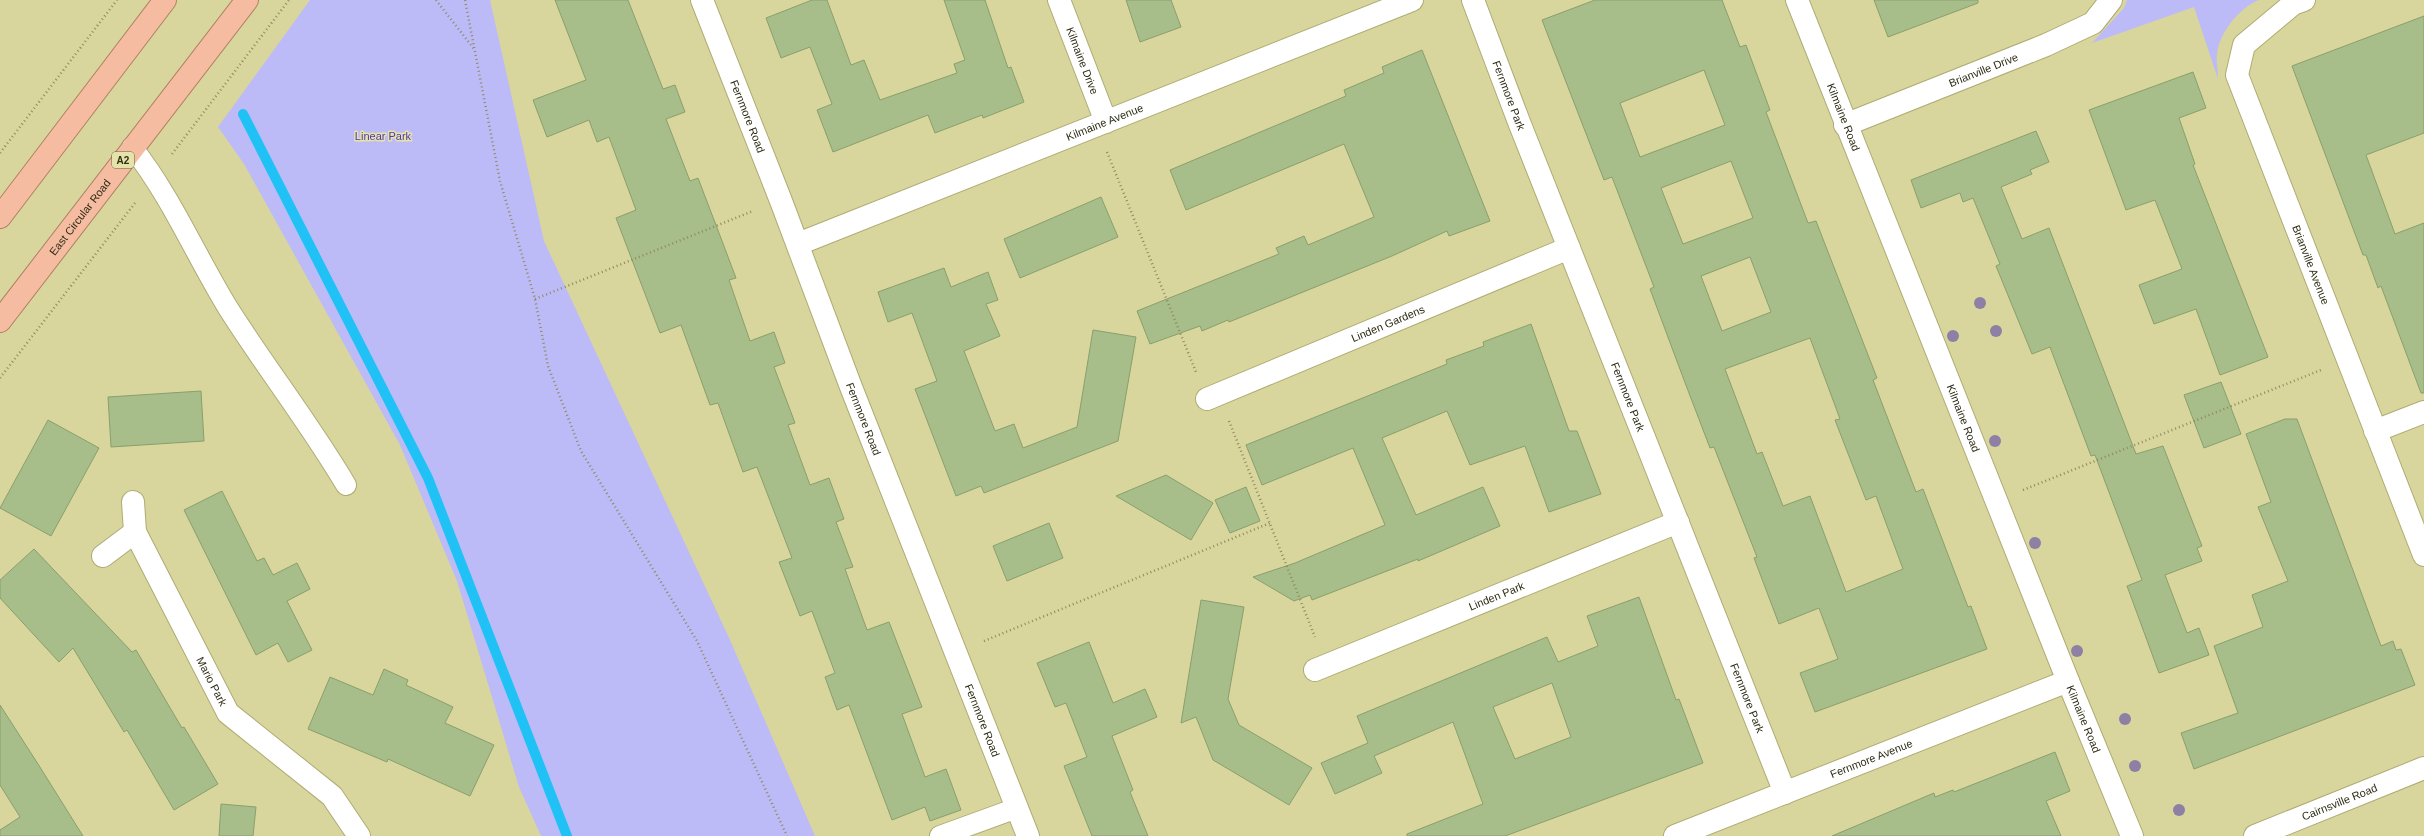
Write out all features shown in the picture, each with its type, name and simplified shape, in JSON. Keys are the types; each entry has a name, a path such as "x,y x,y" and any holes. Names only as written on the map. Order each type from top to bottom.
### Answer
{"highway":[{"path":"0,216 165,0"},
{"name":"East Circular Road","path":"0,321 246,0"}],"street":[{"name":"Fernmore Road","path":"702,0 798,244 844,370 1028,836"},
{"name":"Kilmaine Drive","path":"1059,0 1101,124"},
{"name":"Kilmaine Avenue","path":"798,244 1412,0"},
{"name":"Fernmore Park","path":"1473,0 1569,248 1785,793"},
{"name":"Kilmaine Road","path":"1797,0 2068,681 2132,836"},
{"name":"Brianville Drive","path":"1846,125 2066,36 2093,23 2111,0"},
{"name":"Brianville Avenue","path":"2304,0 2293,4 2244,45 2237,75 2424,555"},
{"name":"Linden Gardens","path":"1213,397 1569,248"},
{"path":"2375,431 2424,412"},
{"name":"Mario Park","path":"134,502 135,532 228,713 332,796 359,836"},
{"name":"Linden Park","path":"1321,667 1678,522"},
{"path":"103,556 135,532"},
{"name":"Fernmore Avenue","path":"1676,836 2068,681"},
{"name":"Cairnsville Road","path":"2255,836 2424,768"}],"lane":[{"path":"132,147 155,177 179,216 228,307 346,485"},
{"path":"940,836 1017,808"}],"path":[{"path":"0,153 117,0"},
{"path":"436,0 475,50"},
{"path":"466,0 500,182 536,299 548,366 581,451 697,641 787,836"},
{"path":"1101,124 1213,397 1270,523 1321,667"},
{"path":"536,299 781,201"},
{"path":"1996,500 2348,359"},
{"path":"956,653 1270,523"}],"green space":[{"name":"Linear Park","path":"310,0 490,0 544,241 730,640 815,836 541,836 519,787 457,581 400,445 244,164 218,127"},
{"path":"2127,0 2259,0 2245,8 2226,30 2217,54 2218,79 2194,7 2092,43 2124,8"}],"building":[{"path":"555,0 628,0 663,89 675,85 685,112 666,119 690,181 698,178 719,233 736,278 729,280 750,341 774,332 785,363 774,367 795,423 788,425 810,485 829,478 844,519 836,522 853,567 845,569 867,630 889,622 922,707 902,714 925,777 946,769 961,810 930,821 925,807 892,820 849,705 837,710 825,677 835,673 812,611 800,616 779,562 792,558 757,467 743,472 718,403 710,405 681,325 660,333 616,218 636,210 609,137 597,142 589,120 547,137 533,100 586,80"},
{"path":"812,0 827,0 851,65 864,60 880,100 957,73 954,64 965,60 944,0 985,0 1008,68 1011,67 1024,102 983,118 982,115 935,133 928,115 833,152 817,110 832,104 810,47 781,58 766,18"},
{"path":"1126,0 1171,0 1181,27 1140,42"},
{"path":"1595,0 1722,0 1740,47 1746,45 1770,110 1766,112 1808,223 1816,221 1877,378 1873,380 1916,492 1923,489 1968,607 1971,606 1987,649 1815,712 1800,673 1838,659 1819,608 1779,624 1754,558 1757,557 1714,447 1710,448 1650,289 1654,287 1612,177 1604,180 1542,20","holes":["1704,70 1725,125 1640,157 1620,103","1731,161 1753,218 1683,244 1661,188","1750,257 1771,312 1722,331 1701,276","1810,338 1840,419 1835,420 1866,500 1876,496 1903,569 1846,592 1810,496 1783,506 1762,452 1757,454 1725,369"]},
{"path":"1874,0 1978,0 1978,3 1888,37"},
{"path":"2424,16 2424,133 2366,155 2395,234 2424,223 2424,393 2421,393 2381,286 2378,288 2366,255 2363,255 2292,66"},
{"path":"1422,50 1490,221 1449,236 1447,231 1392,256 1229,322 1228,320 1202,331 1200,326 1150,344 1137,311 1279,254 1276,248 1304,236 1308,245 1374,217 1344,144 1186,210 1170,170 1346,96 1344,90 1384,73 1382,67"},
{"path":"2193,72 2206,108 2179,118 2195,164 2193,165 2268,357 2220,375 2196,309 2154,324 2139,285 2182,269 2155,200 2126,210 2089,110"},
{"path":"2036,131 2049,162 2030,170 2032,174 2001,187 2022,239 2049,228 2136,454 2163,446 2202,546 2197,548 2202,561 2165,575 2187,633 2199,628 2209,655 2159,673 2127,586 2142,580 2095,455 2091,456 2050,347 2032,354 1996,266 2000,264 1973,198 1963,202 1960,193 1921,208 1911,180"},
{"path":"1101,197 1118,237 1020,278 1004,239"},
{"path":"944,268 951,287 988,272 998,300 986,304 1000,336 964,351 995,431 1014,424 1023,448 1077,427 1093,330 1136,337 1118,441 984,493 981,486 956,496 915,389 937,381 912,313 888,322 878,292"},
{"path":"1531,324 1569,431 1577,431 1601,494 1549,512 1525,446 1470,465 1447,411 1382,438 1416,515 1483,487 1500,526 1418,561 1418,559 1312,600 1310,595 1294,601 1253,577 1295,563 1385,525 1353,448 1262,485 1246,445 1447,364 1446,360 1484,346 1483,342"},
{"path":"2221,382 2241,434 2204,448 2184,395"},
{"path":"201,391 204,441 111,447 108,397"},
{"path":"2285,419 2297,419 2381,646 2393,641 2396,650 2401,649 2415,685 2194,769 2181,733 2238,713 2214,646 2263,627 2252,595 2288,581 2258,507 2271,502 2246,434"},
{"path":"48,420 99,448 51,536 0,508"},
{"path":"1166,475 1213,503 1191,540 1116,496"},
{"path":"1246,487 1260,521 1230,533 1215,500"},
{"path":"222,491 257,561 264,558 273,575 297,563 310,589 287,601 312,650 288,662 278,643 256,655 184,510"},
{"path":"1049,523 1063,558 1007,581 993,546"},
{"path":"34,549 132,652 136,650 182,728 184,727 218,784 174,810 127,730 124,732 73,648 59,662 0,598 0,580"},
{"path":"1639,597 1676,700 1679,699 1703,763 1505,836 1407,836 1407,834 1483,804 1453,722 1374,756 1382,773 1335,794 1321,763 1368,743 1357,716 1547,637 1558,662 1598,646 1587,616","holes":["1552,683 1571,737 1515,759 1493,707"]},
{"path":"1201,600 1244,607 1228,699 1239,725 1312,768 1289,805 1213,760 1196,717 1181,723"},
{"path":"1089,642 1113,703 1145,689 1157,717 1112,736 1133,790 1130,792 1148,836 1092,836 1064,766 1087,757 1066,703 1055,707 1037,663"},
{"path":"384,669 408,680 406,685 453,707 445,723 494,745 470,796 388,759 387,762 308,729 330,677 373,695"},
{"path":"0,705 83,836 0,836 0,830 20,817 0,785"},
{"path":"2055,752 2070,791 2046,801 2061,836 1832,836 1934,793 1935,797 1953,790 1954,792"},
{"path":"221,804 256,807 253,836 219,836"}],"waterway":[{"path":"243,114 428,478 567,836"}]}
